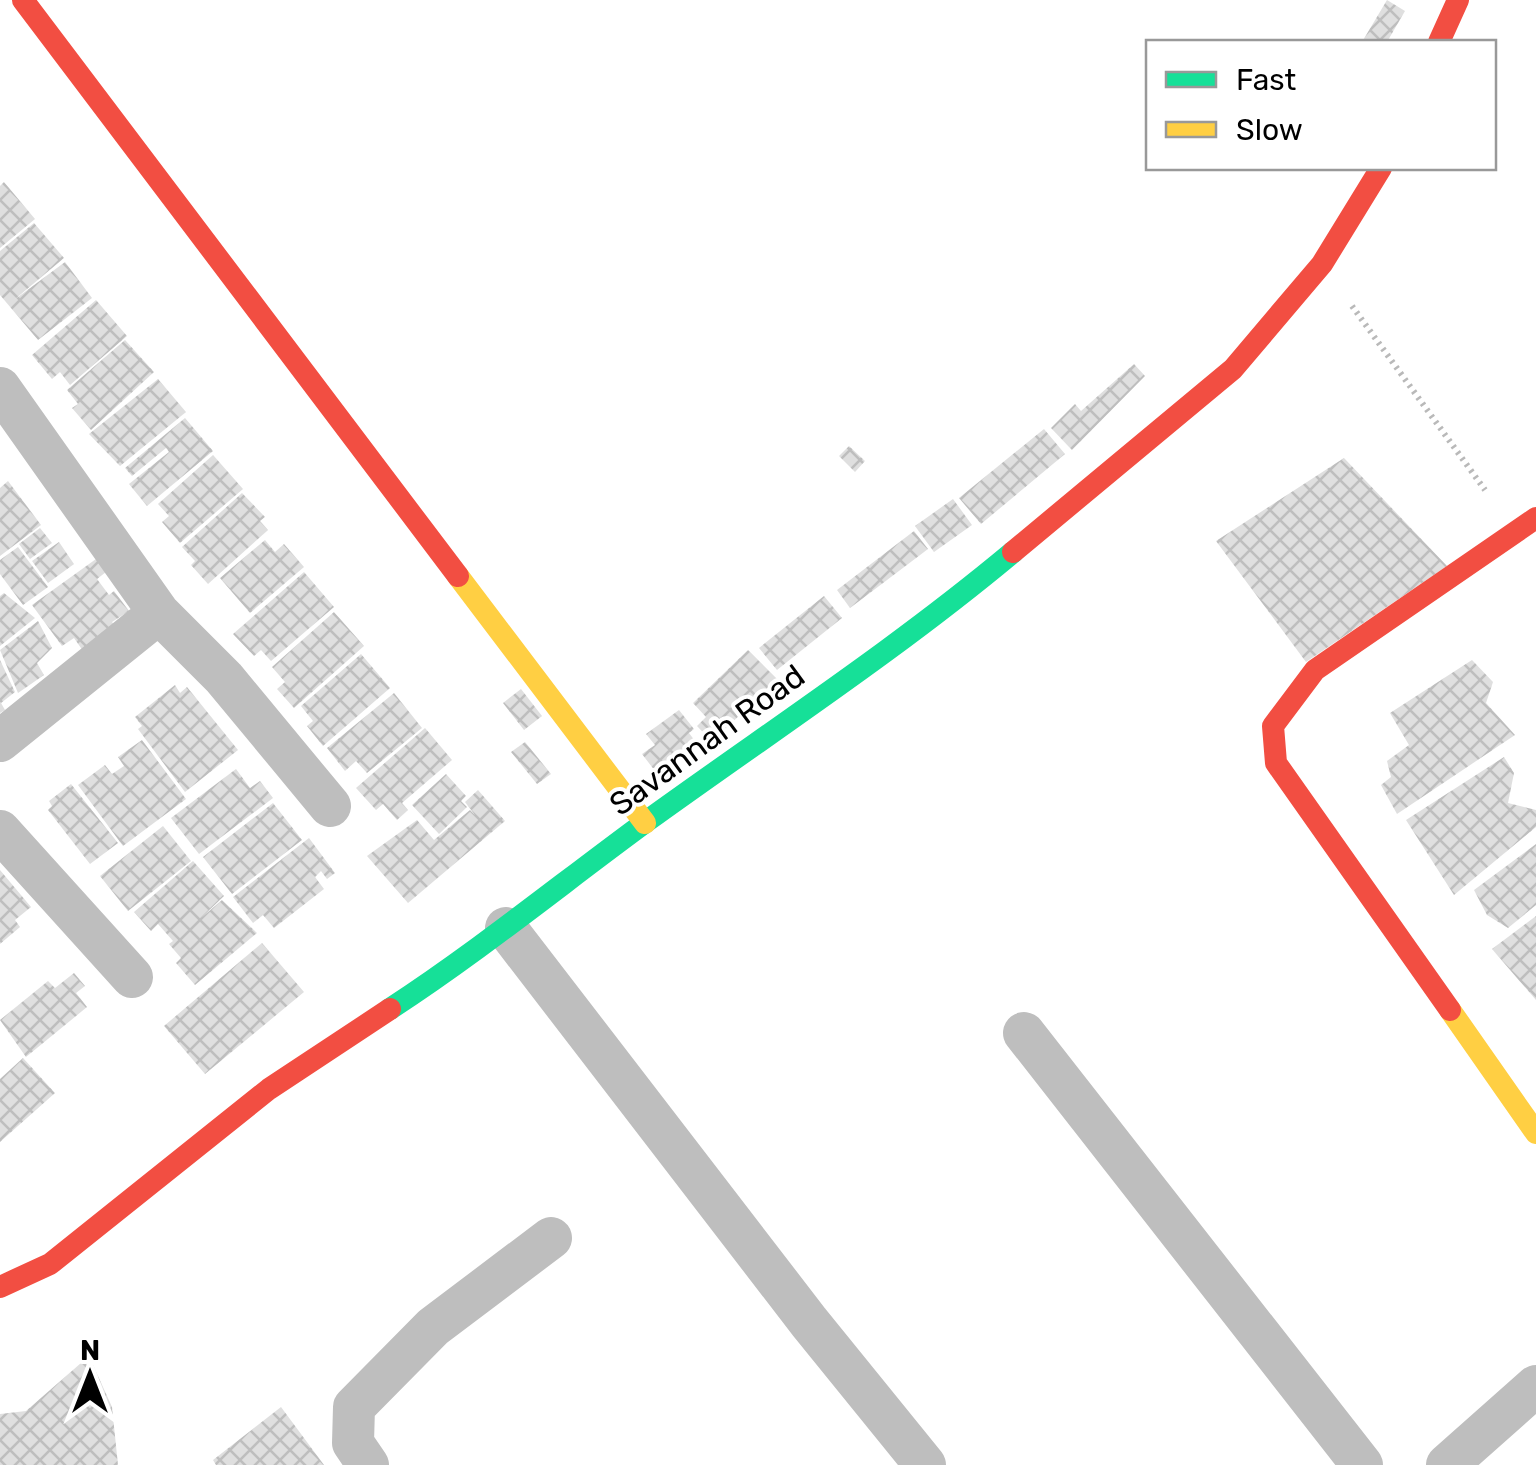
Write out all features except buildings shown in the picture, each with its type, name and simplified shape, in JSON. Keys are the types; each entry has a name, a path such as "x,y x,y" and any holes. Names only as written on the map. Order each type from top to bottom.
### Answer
{"street":[{"path":"24,0 645,823"},
{"path":"1439,40 1458,0"},
{"name":"Savannah Road","path":"0,1287 50,1264 269,1089 465,960 645,823 934,618 1232,368 1322,264 1380,170"},
{"path":"4,401 159,613 224,678 330,806"},
{"path":"1536,518 1315,670 1274,726 1276,763 1536,1133"},
{"path":"0,741 159,613"},
{"path":"0,831 132,978"},
{"path":"506,928 809,1322 925,1465"},
{"path":"1024,1033 1362,1465"},
{"path":"368,1465 352,1443 354,1407 382,1374 433,1327 550,1238"},
{"path":"1447,1465 1536,1386"}],"path":[{"path":"1322,264 1514,532"}],"traffic: fast":[{"path":"390,1009 879,656 1013,552"}],"traffic: slow":[{"path":"458,576 645,823"},
{"path":"1450,1010 1536,1133"}],"traffic: jam":[{"path":"23,0 458,576"},
{"path":"1440,40 1458,0"},
{"path":"1013,552 1233,369 1322,264 1380,170"},
{"path":"1450,1010 1276,763 1273,726 1315,670 1536,518"},
{"path":"0,1287 50,1264 269,1089 390,1009"}]}
